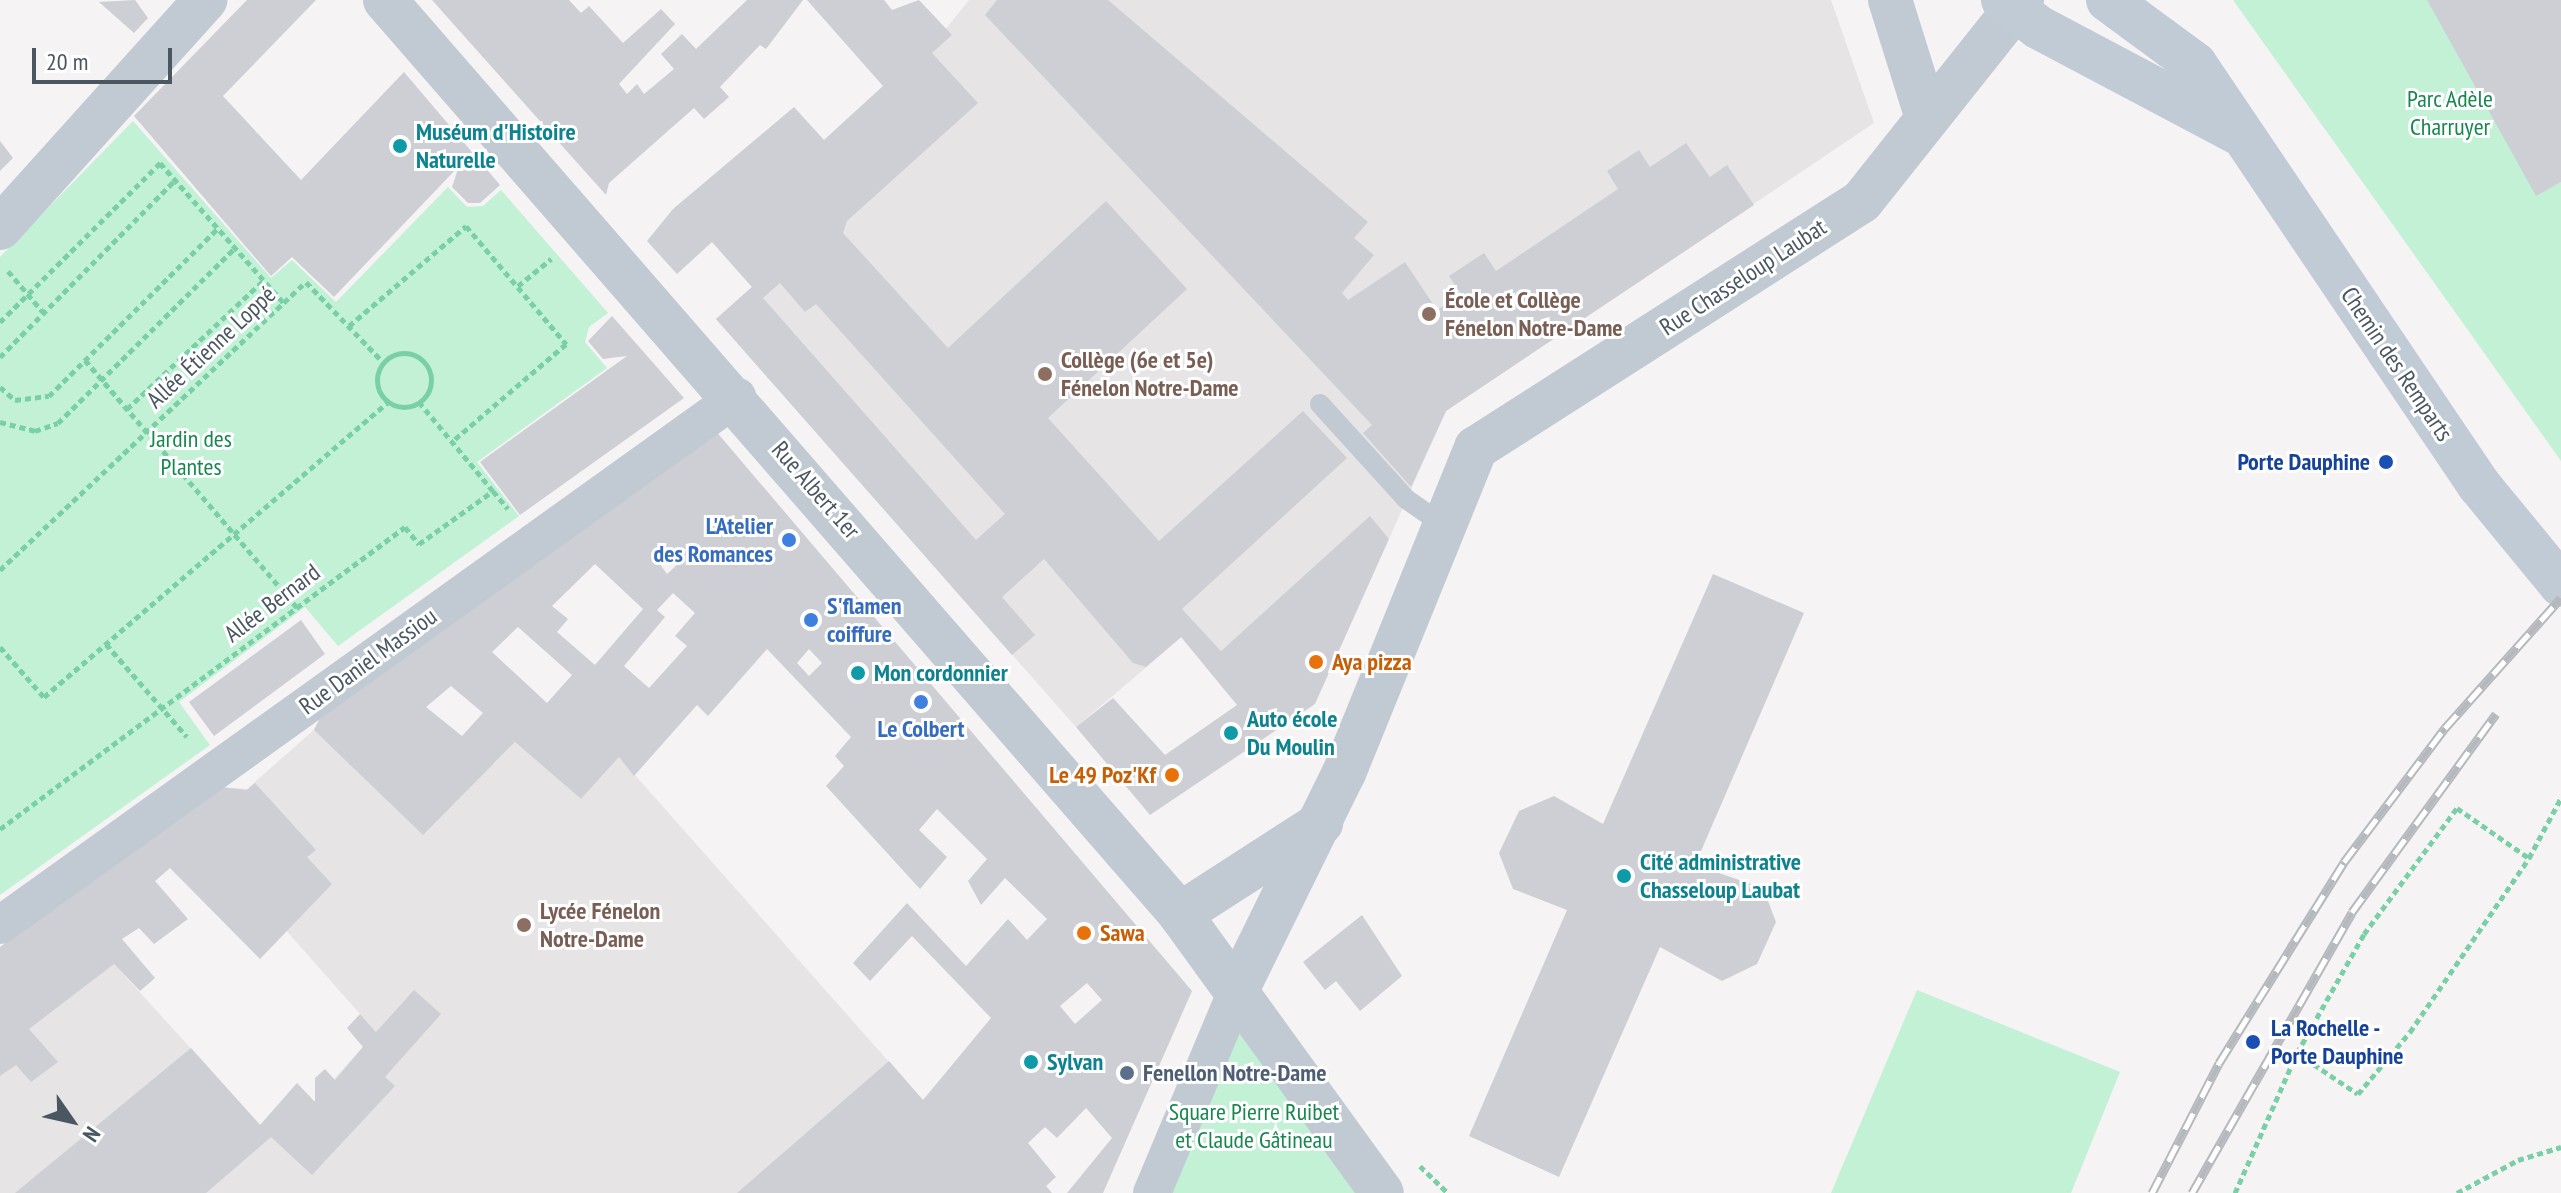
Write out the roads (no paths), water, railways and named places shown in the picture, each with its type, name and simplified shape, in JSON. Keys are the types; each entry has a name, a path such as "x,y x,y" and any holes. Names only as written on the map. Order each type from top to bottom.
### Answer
{"main road":[{"name":"Chemin des Remparts","path":"2108,0 2195,64 2479,485 2561,585"},
{"name":"Chemin des Remparts","path":"2014,3 2243,136"}],"street":[{"path":"0,228 205,0"},
{"name":"Rue Albert 1er","path":"385,0 737,397 1180,914 1238,988 1382,1193"},
{"path":"1890,0 1927,118"},
{"name":"Rue Chasseloup Laubat","path":"1238,988 1321,823 1476,448 1862,201 2014,3"},
{"name":"Rue Daniel Massiou","path":"0,925 737,397"},
{"path":"1180,914 1321,823"},
{"path":"1152,1193 1238,988"}],"lane":[{"path":"1320,404 1406,499 1445,526"}],"railway":[{"path":"2152,1193 2219,1063 2344,862 2445,728 2561,598"},
{"path":"2192,1193 2352,912 2496,714"}],"place":[{"name":"Muséum d'Histoire Naturelle","path":"400,146"},
{"name":"École et Collège Fénelon Notre-Dame","path":"1429,314"},
{"name":"Collège (6e et 5e) Fénelon Notre-Dame","path":"1045,374"},
{"name":"Porte Dauphine","path":"2386,462"},
{"name":"L'Atelier des Romances","path":"789,540"},
{"name":"S'flamen coiffure","path":"811,620"},
{"name":"Aya pizza","path":"1316,662"},
{"name":"Mon cordonnier","path":"858,673"},
{"name":"Le Colbert","path":"921,702"},
{"name":"Auto école Du Moulin","path":"1231,733"},
{"name":"Le 49 Poz'Kf","path":"1172,775"},
{"name":"Cité administrative Chasseloup Laubat","path":"1624,876"},
{"name":"Lycée Fénelon Notre-Dame","path":"524,925"},
{"name":"Sawa","path":"1084,933"},
{"name":"La Rochelle - Porte Dauphine","path":"2253,1042"},
{"name":"Sylvan","path":"1031,1062"},
{"name":"Fenellon Notre-Dame","path":"1127,1073"}],"park label":[{"name":"Parc Adèle Charruyer","path":"2450,113"},
{"name":"Jardin des Plantes","path":"191,453"},
{"name":"Square Pierre Ruibet et Claude Gâtineau","path":"1254,1126"}]}
